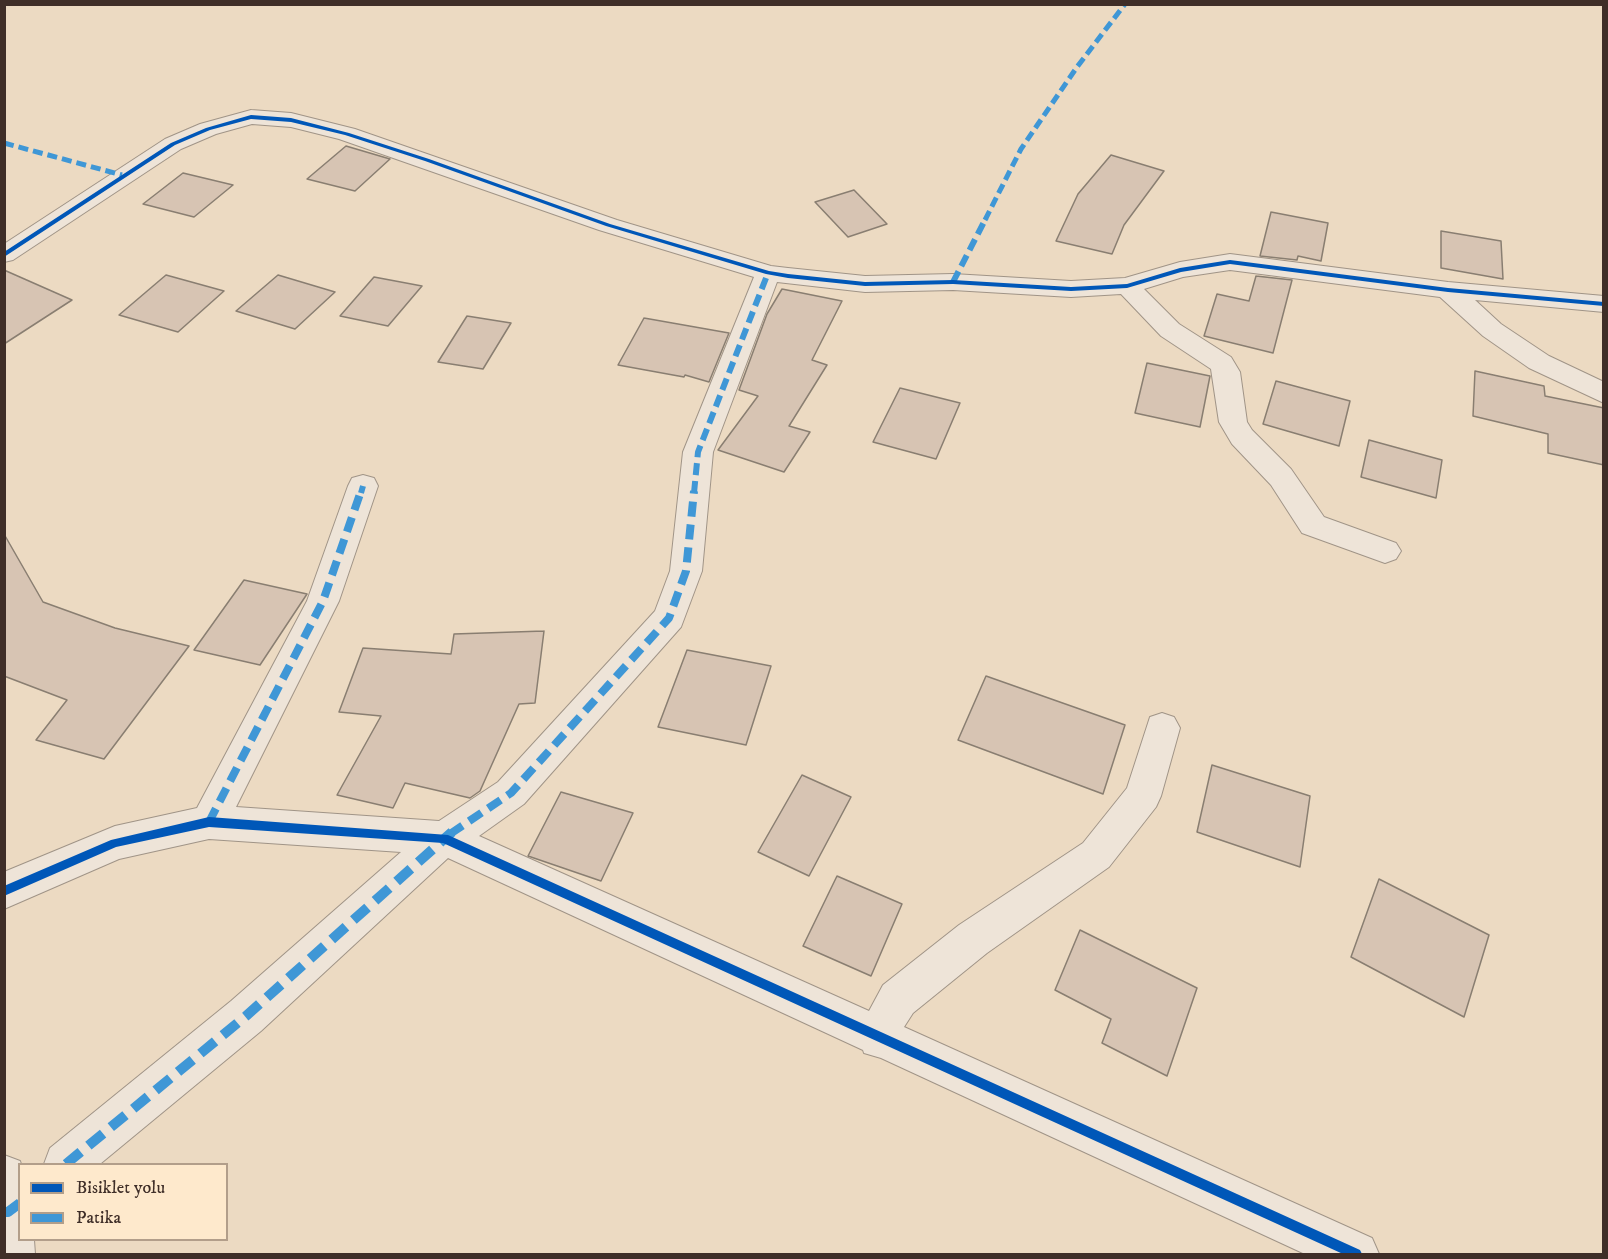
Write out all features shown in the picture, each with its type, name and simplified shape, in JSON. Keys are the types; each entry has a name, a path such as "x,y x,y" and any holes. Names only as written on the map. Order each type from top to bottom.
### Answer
{"street":[{"path":"4,255 173,144 208,129 251,117 291,120 347,134 608,225 768,273 865,284 953,282 1071,289 1127,286 1180,270 1230,262 1448,290 1604,304"},
{"path":"67,1163 246,1016 444,838 511,793 669,618 686,571 698,452 768,273"},
{"path":"1127,286 1170,330 1221,363 1226,372 1233,422 1242,437 1281,477 1313,525 1385,551"},
{"path":"1448,290 1492,330 1529,355 1604,394"},
{"path":"209,822 323,600 363,486"},
{"path":"879,1038 888,1015 898,999 973,939 1096,855 1143,796 1162,728"},
{"path":"4,891 115,843 209,822 444,838 1356,1254"}],"building":[{"path":"346,146 390,159 355,191 307,179"},
{"path":"1111,155 1164,171 1124,225 1112,254 1056,241 1078,194"},
{"path":"183,173 233,185 194,217 143,204"},
{"path":"854,190 887,224 848,237 815,202"},
{"path":"1271,212 1328,223 1321,261 1298,256 1297,260 1260,256"},
{"path":"1441,231 1501,241 1503,279 1441,268"},
{"path":"4,270 72,300 4,344"},
{"path":"166,275 224,291 178,332 119,315"},
{"path":"278,275 335,292 295,329 236,311"},
{"path":"1256,276 1292,280 1273,353 1204,336 1217,294 1249,301"},
{"path":"374,277 422,286 388,326 340,316"},
{"path":"782,289 842,301 812,360 827,365 789,426 810,432 784,472 718,450 758,396 739,390 767,314"},
{"path":"467,316 511,323 483,369 438,362"},
{"path":"644,318 729,333 709,382 685,375 684,377 618,365"},
{"path":"1147,363 1210,376 1200,427 1135,413"},
{"path":"1475,371 1544,386 1545,396 1604,408 1604,465 1548,453 1548,434 1473,416"},
{"path":"1276,381 1350,401 1339,446 1263,424"},
{"path":"900,388 960,403 936,459 873,442"},
{"path":"1369,440 1442,460 1436,498 1361,477"},
{"path":"4,534 43,602 115,628 189,646 104,759 36,740 67,700 4,676"},
{"path":"244,580 307,594 260,665 194,650"},
{"path":"544,631 535,703 519,704 480,791 470,798 405,783 393,808 337,795 381,716 339,712 363,648 451,654 454,634"},
{"path":"687,650 771,666 746,745 658,727"},
{"path":"986,676 1125,725 1103,794 958,740"},
{"path":"1212,765 1310,796 1300,867 1197,832"},
{"path":"802,775 851,797 809,876 758,852"},
{"path":"561,792 633,813 601,881 528,856"},
{"path":"837,876 902,904 871,976 803,946"},
{"path":"1379,879 1489,935 1464,1017 1351,957"},
{"path":"1080,930 1197,988 1167,1076 1102,1043 1111,1019 1055,990"}],"marked path":[{"path":"953,282 1021,149 1077,67 1125,4"},
{"path":"4,143 122,175"},
{"path":"67,1163 246,1016 444,838 511,793 669,618 686,571 698,452 768,273"},
{"path":"209,822 323,601 363,486"},
{"path":"4,1212 8,1212 18,1204"}],"cycle path":[{"path":"4,255 173,144 208,129 251,117 291,120 347,134 608,225 768,273 788,276 865,284 953,282 1071,289 1127,286 1180,270 1230,262 1448,290 1604,304"},
{"path":"4,891 115,843 209,822 444,838 1356,1254"}]}
